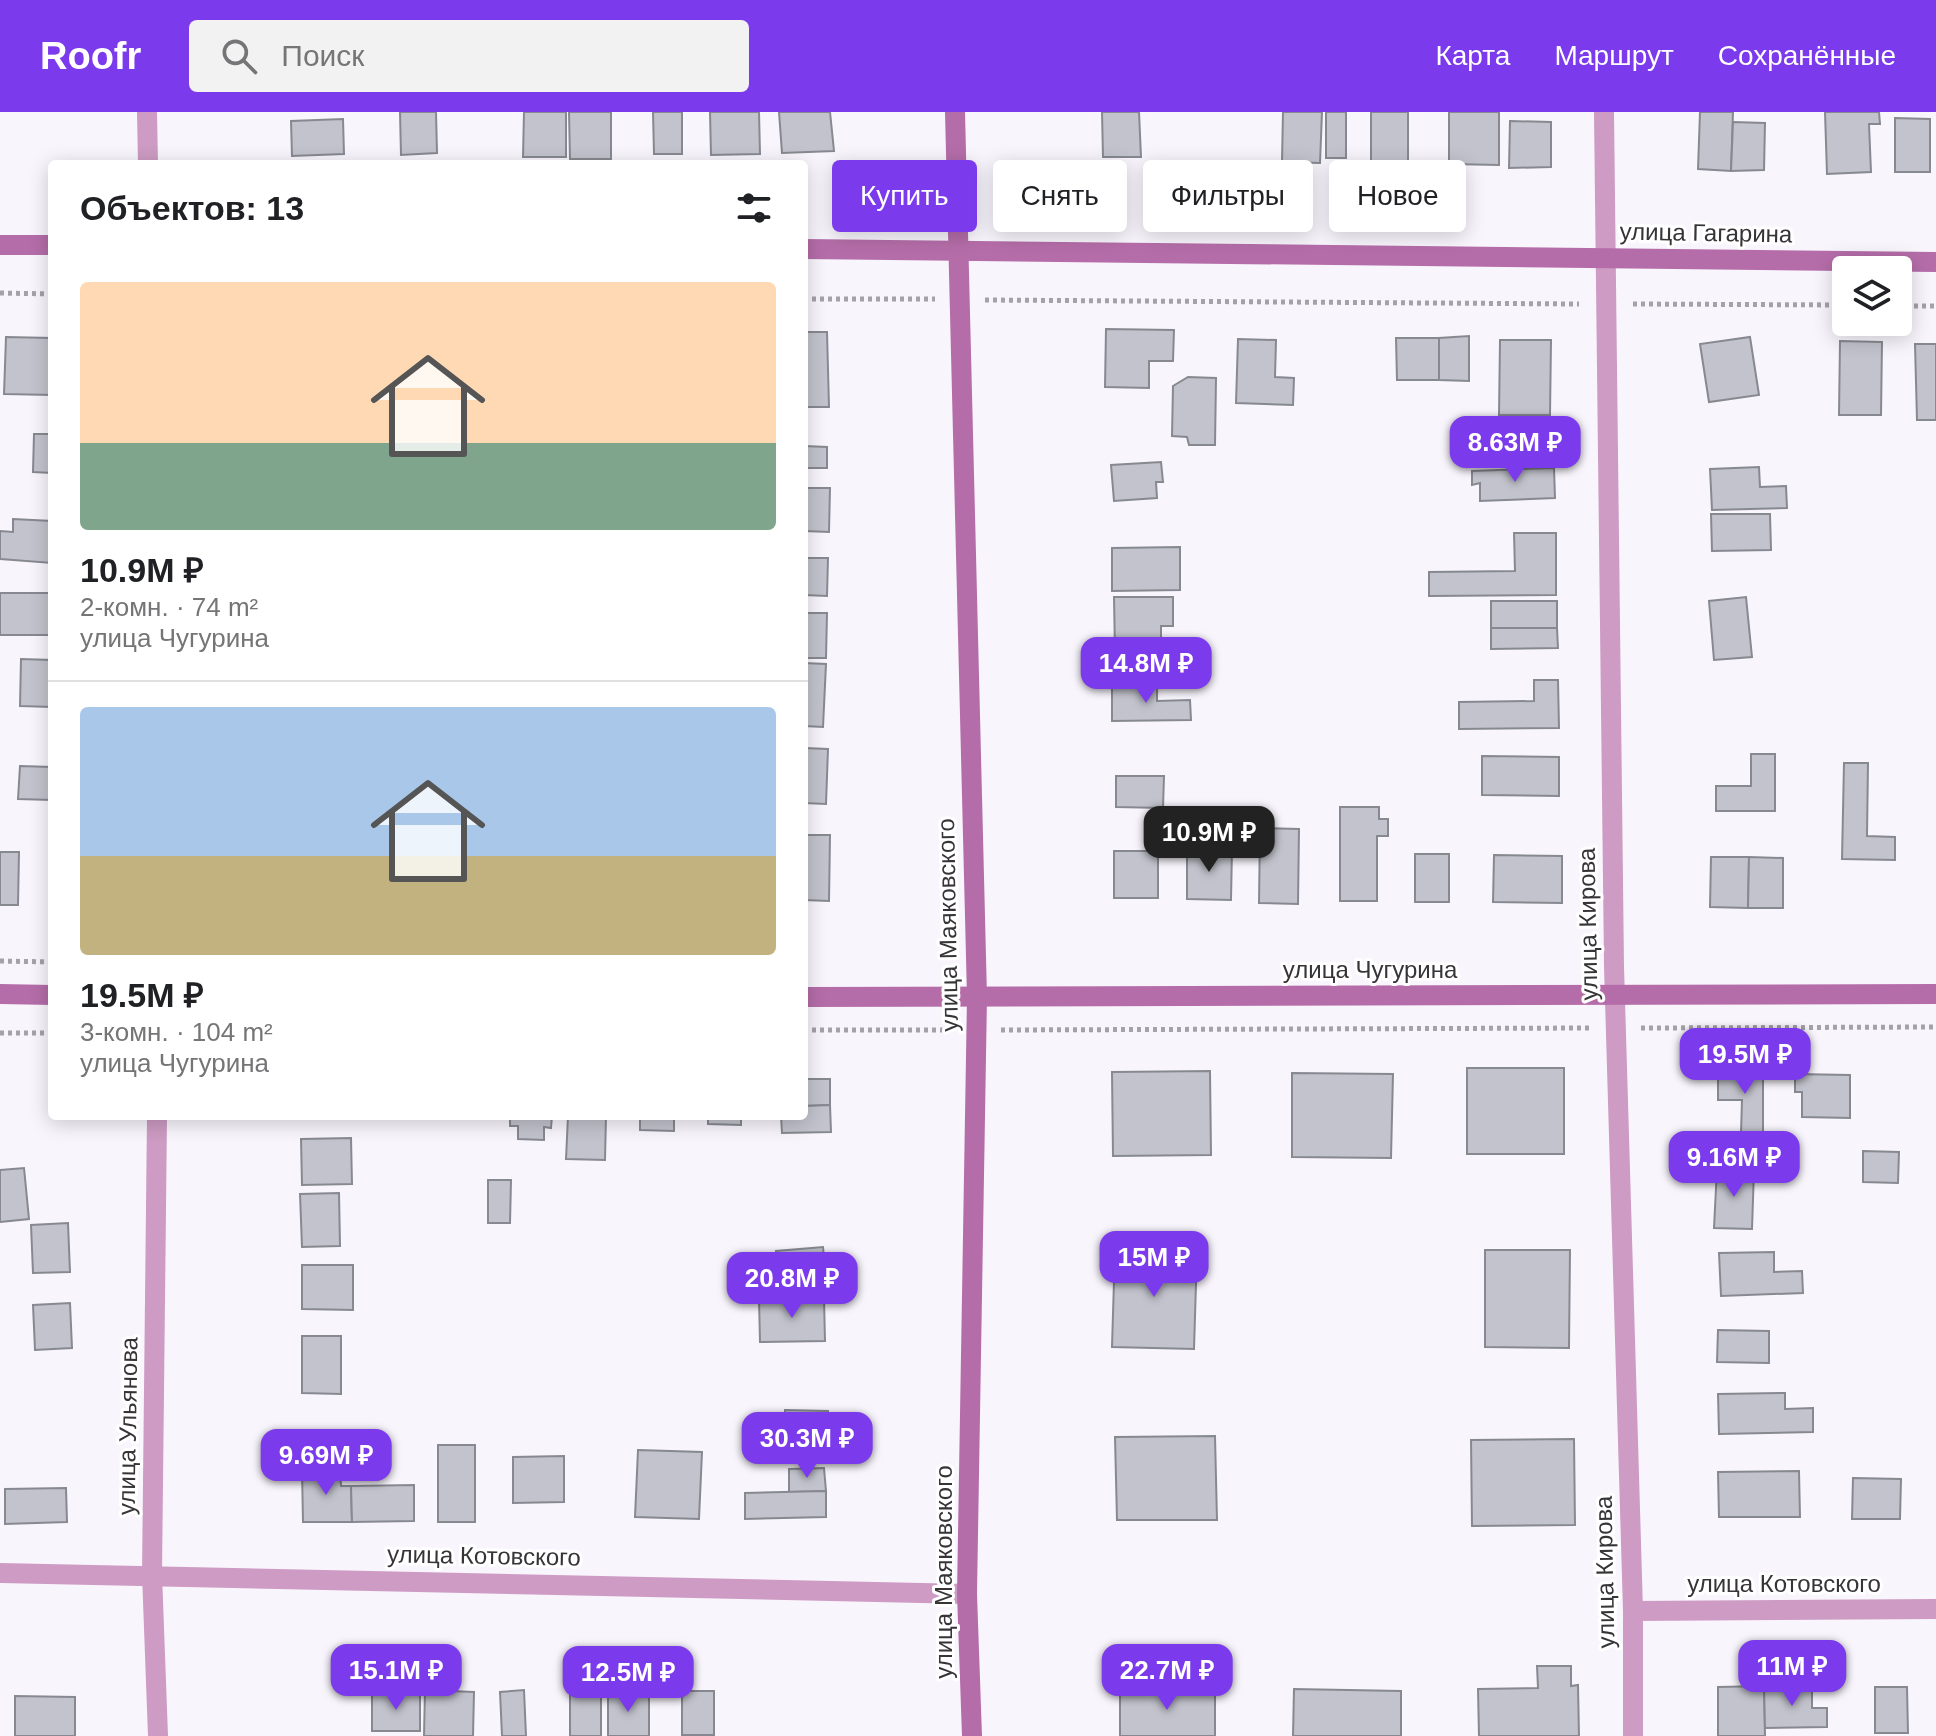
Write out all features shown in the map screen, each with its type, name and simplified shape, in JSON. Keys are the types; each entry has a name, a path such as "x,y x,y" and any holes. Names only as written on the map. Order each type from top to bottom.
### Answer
{"street":[{"path":"147,112 148,160"},
{"name":"улица Маяковского","path":"955,112 977,997 967,1594 972,1736"},
{"name":"улица Кирова","path":"1604,112 1615,995 1633,1611 1633,1736"},
{"path":"0,245 48,245"},
{"name":"улица Гагарина","path":"808,249 1936,262"},
{"path":"0,994 48,995"},
{"name":"улица Чугурина","path":"808,997 1936,994"},
{"name":"улица Ульянова","path":"157,1120 152,1574 158,1736"},
{"name":"улица Котовского","path":"0,1573 967,1594"},
{"name":"улица Котовского","path":"1633,1611 1936,1609"}],"path":[{"path":"0,293 48,294"},
{"path":"808,299 1832,305"},
{"path":"1912,306 1936,306"},
{"path":"0,961 48,962"},
{"path":"808,1030 1936,1027"},
{"path":"0,1033 48,1033"}],"building":[{"path":"400,112 436,112 437,153 401,155"},
{"path":"524,112 566,112 566,157 523,157"},
{"path":"569,112 611,112 611,159 570,159"},
{"path":"653,112 682,112 682,154 654,154"},
{"path":"710,112 759,112 760,154 711,155"},
{"path":"779,112 830,112 834,151 782,153"},
{"path":"1102,112 1139,112 1141,157 1103,157"},
{"path":"1283,112 1322,112 1320,163 1313,163 1313,160 1282,160"},
{"path":"1326,112 1346,112 1346,158 1326,158"},
{"path":"1371,112 1408,112 1408,160 1371,160"},
{"path":"1449,112 1499,112 1499,165 1466,164 1466,160 1449,160"},
{"path":"1700,112 1733,112 1731,171 1698,169"},
{"path":"1825,112 1879,112 1880,124 1869,124 1871,172 1827,174"},
{"path":"1895,118 1930,119 1930,172 1895,172"},
{"path":"343,119 344,154 292,156 291,121"},
{"path":"1510,121 1551,122 1551,167 1509,168"},
{"path":"1733,122 1765,123 1764,170 1731,171"},
{"path":"1106,329 1174,330 1173,361 1149,361 1149,388 1105,387"},
{"path":"808,332 827,332 829,407 808,407"},
{"path":"1469,336 1469,381 1439,380 1439,338"},
{"path":"6,337 48,338 48,395 4,394"},
{"path":"1750,337 1759,395 1709,402 1700,344"},
{"path":"1396,338 1439,338 1439,380 1397,380"},
{"path":"1238,339 1276,340 1275,377 1294,378 1293,405 1236,403"},
{"path":"1500,340 1551,340 1550,415 1499,415"},
{"path":"1840,341 1882,342 1881,415 1839,415"},
{"path":"1915,344 1936,344 1936,420 1917,420"},
{"path":"1188,377 1216,378 1215,445 1189,445 1187,437 1172,436 1173,386"},
{"path":"34,434 48,434 48,473 33,472"},
{"path":"808,446 827,447 827,468 808,468"},
{"path":"1161,462 1163,482 1156,482 1157,498 1114,501 1111,465"},
{"path":"1759,467 1760,487 1786,486 1787,508 1712,510 1710,469"},
{"path":"1554,468 1555,498 1480,501 1480,483 1472,485 1472,471"},
{"path":"808,488 830,488 829,532 808,531"},
{"path":"1711,514 1770,514 1771,550 1712,551"},
{"path":"13,519 48,521 48,563 0,559 0,531 13,532"},
{"path":"1514,533 1556,533 1556,595 1429,596 1429,572 1515,571"},
{"path":"1180,547 1180,590 1112,591 1112,548"},
{"path":"808,558 828,558 827,596 808,595"},
{"path":"0,593 48,593 48,635 0,635"},
{"path":"1114,597 1173,597 1173,626 1161,626 1161,653 1115,653"},
{"path":"1746,597 1752,657 1714,660 1709,601"},
{"path":"1491,601 1557,601 1557,628 1491,628"},
{"path":"808,613 827,613 826,658 808,658"},
{"path":"1491,628 1557,628 1558,648 1491,649"},
{"path":"21,659 48,660 48,707 20,706"},
{"path":"808,663 826,664 823,727 808,726"},
{"path":"1534,680 1558,680 1559,728 1459,729 1459,702 1534,701"},
{"path":"1112,684 1157,684 1157,701 1190,700 1191,720 1112,721"},
{"path":"808,748 828,749 826,804 808,803"},
{"path":"1751,754 1775,754 1775,811 1716,811 1716,786 1751,786"},
{"path":"1482,756 1559,757 1559,796 1482,795"},
{"path":"1844,763 1868,763 1867,836 1895,837 1895,860 1842,859"},
{"path":"20,766 48,767 48,800 18,799"},
{"path":"1116,776 1164,776 1163,808 1116,807"},
{"path":"1340,807 1379,807 1379,819 1388,819 1388,836 1377,836 1377,901 1340,901"},
{"path":"1260,828 1299,829 1298,904 1259,903"},
{"path":"808,835 830,835 829,901 808,900"},
{"path":"1187,848 1232,849 1231,900 1187,899"},
{"path":"1114,851 1158,851 1158,898 1114,898"},
{"path":"0,852 19,852 18,905 0,905"},
{"path":"1415,854 1449,854 1449,902 1415,902"},
{"path":"1494,855 1562,856 1562,903 1493,902"},
{"path":"1711,857 1749,857 1748,908 1710,907"},
{"path":"1749,857 1783,858 1783,908 1748,908"},
{"path":"1467,1068 1564,1068 1564,1154 1467,1154"},
{"path":"1718,1070 1763,1070 1763,1133 1741,1133 1742,1100 1718,1100"},
{"path":"1210,1071 1211,1155 1113,1156 1112,1072"},
{"path":"1292,1073 1393,1074 1391,1158 1292,1157"},
{"path":"1795,1074 1850,1075 1850,1118 1802,1117 1802,1092 1795,1092"},
{"path":"808,1079 830,1079 830,1105 808,1106"},
{"path":"830,1105 831,1132 782,1133 781,1120 808,1120 808,1106"},
{"path":"510,1120 552,1120 551,1128 544,1127 544,1140 518,1139 518,1126 510,1126"},
{"path":"568,1120 606,1120 605,1160 566,1159"},
{"path":"640,1120 674,1120 674,1131 640,1130"},
{"path":"708,1120 741,1120 741,1125 708,1124"},
{"path":"351,1138 352,1184 302,1185 301,1139"},
{"path":"1863,1151 1899,1152 1898,1183 1863,1182"},
{"path":"24,1168 29,1219 0,1222 0,1170"},
{"path":"1717,1168 1754,1170 1752,1229 1714,1228"},
{"path":"488,1180 511,1180 510,1223 488,1223"},
{"path":"339,1193 340,1246 302,1247 300,1194"},
{"path":"68,1223 70,1272 33,1273 31,1225"},
{"path":"823,1247 827,1289 780,1293 776,1251"},
{"path":"1115,1248 1197,1251 1194,1349 1112,1347"},
{"path":"1485,1250 1570,1250 1569,1348 1485,1347"},
{"path":"1774,1252 1774,1272 1802,1271 1803,1293 1721,1296 1719,1253"},
{"path":"302,1265 353,1265 353,1310 302,1309"},
{"path":"759,1299 824,1299 825,1341 760,1342"},
{"path":"70,1303 72,1348 35,1350 33,1305"},
{"path":"1718,1330 1769,1331 1769,1363 1717,1362"},
{"path":"302,1336 341,1336 341,1394 302,1393"},
{"path":"1785,1393 1785,1409 1813,1408 1813,1432 1719,1434 1718,1394"},
{"path":"785,1410 828,1411 827,1452 784,1451"},
{"path":"1215,1436 1217,1520 1117,1520 1115,1437"},
{"path":"1574,1439 1575,1525 1472,1526 1471,1440"},
{"path":"438,1445 475,1445 475,1522 438,1522"},
{"path":"638,1450 702,1452 699,1519 635,1517"},
{"path":"564,1456 564,1502 513,1503 513,1457"},
{"path":"824,1468 826,1491 789,1492 789,1469"},
{"path":"340,1469 341,1486 351,1486 352,1522 303,1522 302,1470"},
{"path":"1799,1471 1800,1517 1719,1517 1718,1472"},
{"path":"1853,1478 1901,1479 1900,1519 1852,1519"},
{"path":"414,1485 414,1521 352,1522 351,1486"},
{"path":"66,1488 67,1522 5,1524 5,1489"},
{"path":"826,1491 826,1517 745,1519 745,1493"},
{"path":"1537,1666 1571,1666 1571,1686 1578,1685 1579,1736 1479,1736 1478,1689 1538,1688"},
{"path":"1764,1686 1765,1736 1718,1736 1718,1687"},
{"path":"1764,1686 1812,1686 1812,1708 1827,1708 1827,1727 1765,1728"},
{"path":"1875,1687 1907,1687 1908,1733 1875,1733"},
{"path":"1120,1688 1215,1689 1215,1736 1120,1736"},
{"path":"1294,1689 1401,1691 1401,1736 1293,1736"},
{"path":"425,1690 474,1692 473,1736 424,1736"},
{"path":"524,1690 526,1736 502,1736 500,1692"},
{"path":"608,1691 649,1691 649,1736 608,1736"},
{"path":"682,1691 714,1691 714,1735 682,1735"},
{"path":"372,1692 420,1692 420,1731 372,1731"},
{"path":"570,1693 601,1693 601,1736 570,1736"},
{"path":"15,1696 75,1697 75,1736 15,1736"}]}
